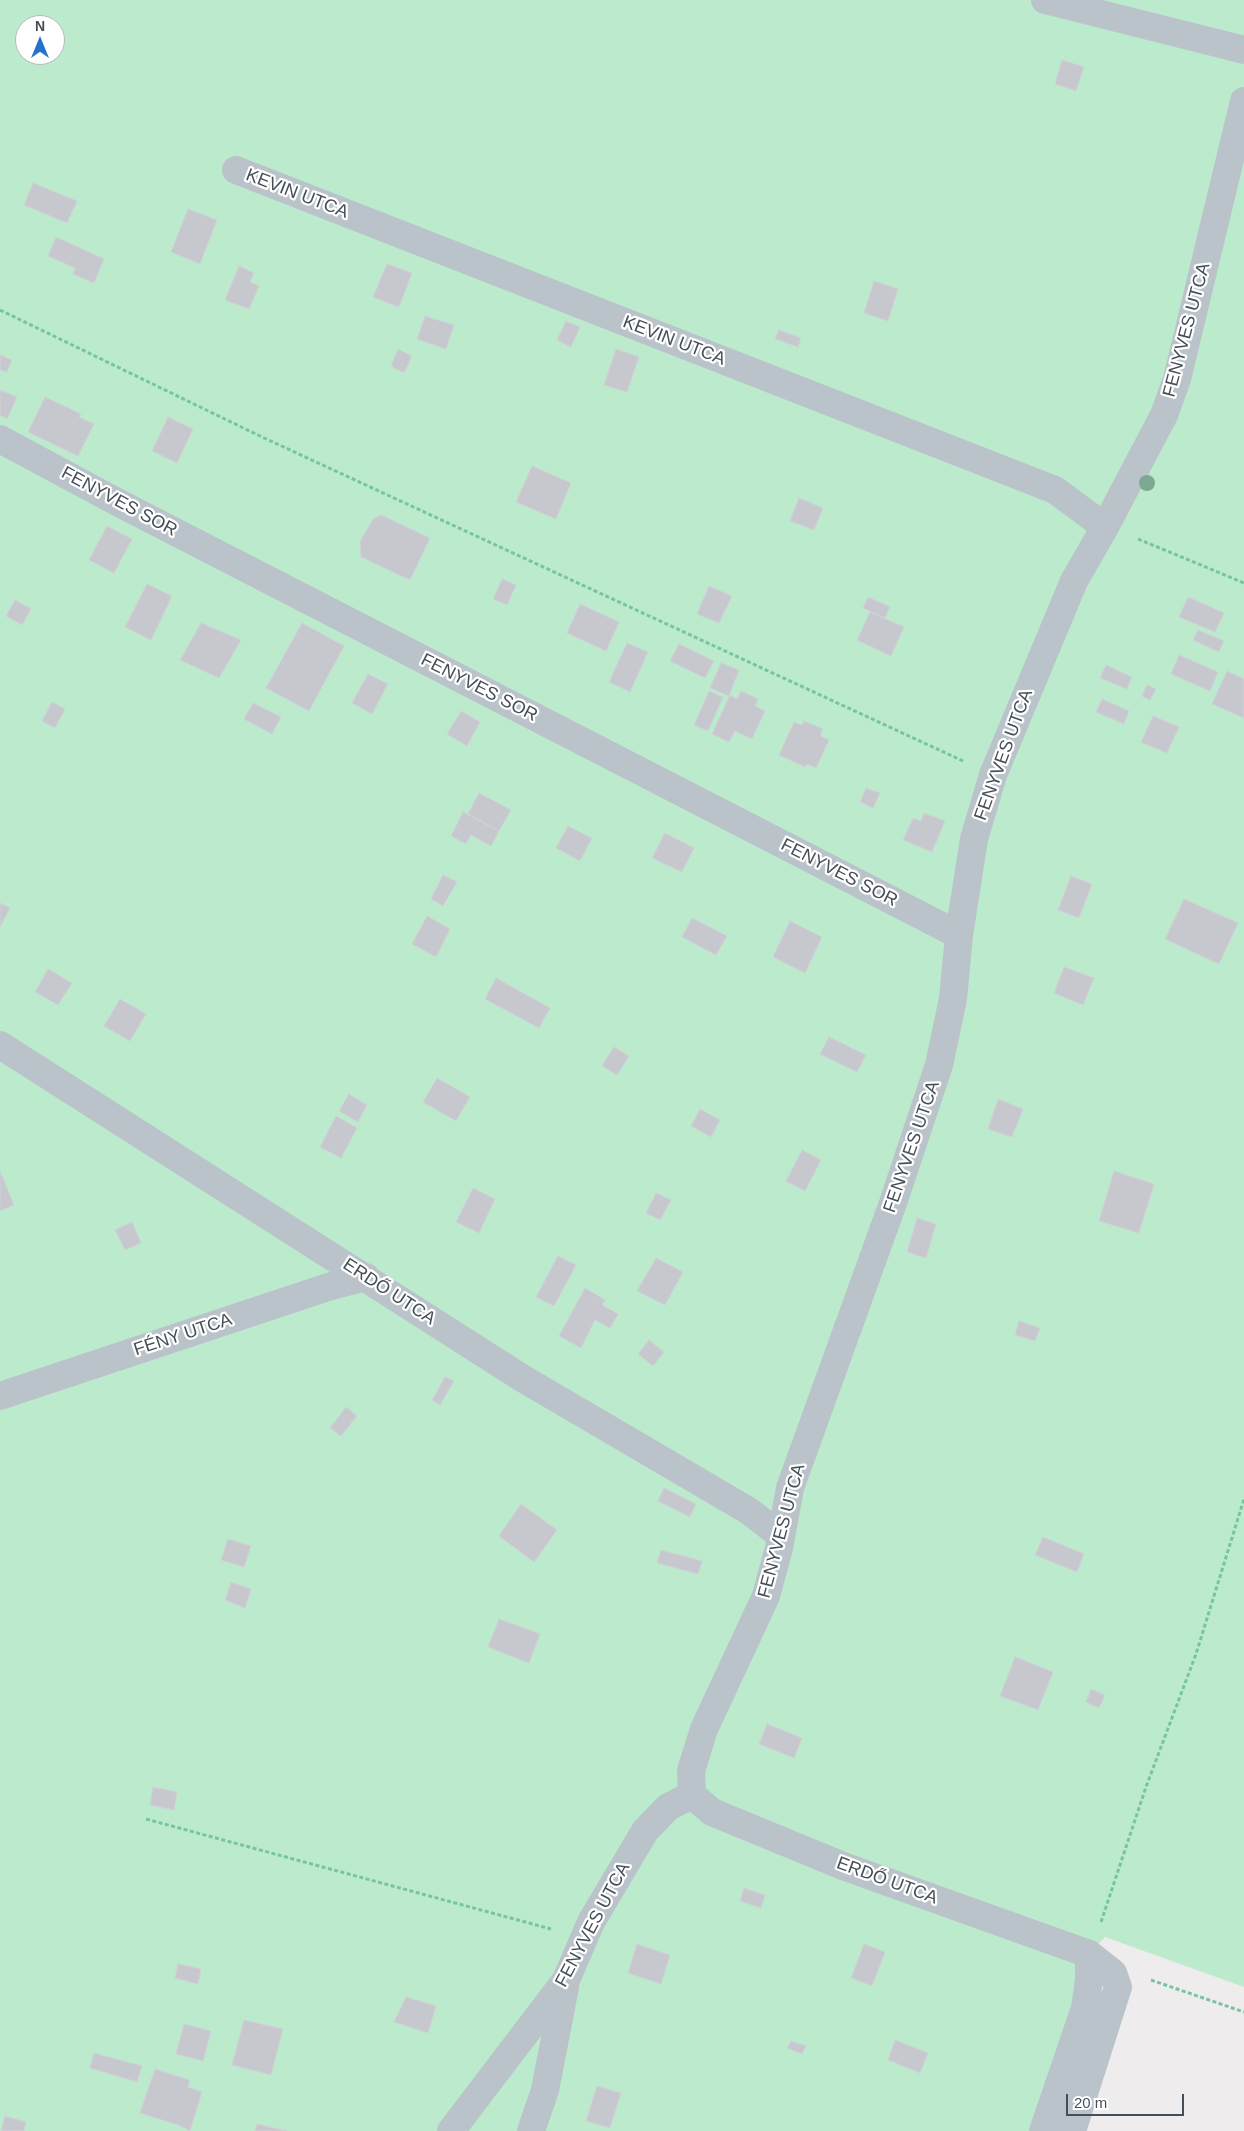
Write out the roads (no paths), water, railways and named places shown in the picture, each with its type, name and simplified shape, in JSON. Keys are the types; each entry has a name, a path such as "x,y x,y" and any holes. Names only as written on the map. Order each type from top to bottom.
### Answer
{"street":[{"path":"1045,0 1244,50"},
{"name":"FENYVES UTCA","path":"451,2131 566,1980 591,1922 644,1831 668,1807 692,1795 691,1771 704,1729 766,1596 790,1488 890,1212 939,1065 953,999 959,935 974,839 993,775 1074,581 1164,415 1177,379 1244,101"},
{"name":"KEVIN UTCA","path":"236,170 1054,490 1105,526"},
{"name":"FENYVES SOR","path":"0,439 126,506 959,935"},
{"name":"ERDŐ UTCA","path":"0,1045 522,1378 749,1511 780,1535"},
{"name":"FÉNY UTCA","path":"0,1396 328,1287 366,1277"},
{"name":"ERDŐ UTCA","path":"692,1795 712,1812 843,1866 1089,1954 1113,1973 1118,1987 1072,2131"},
{"path":"1043,2131 1085,2008 1089,1980 1089,1954"},
{"path":"531,2131 545,2090 566,1980"}]}
